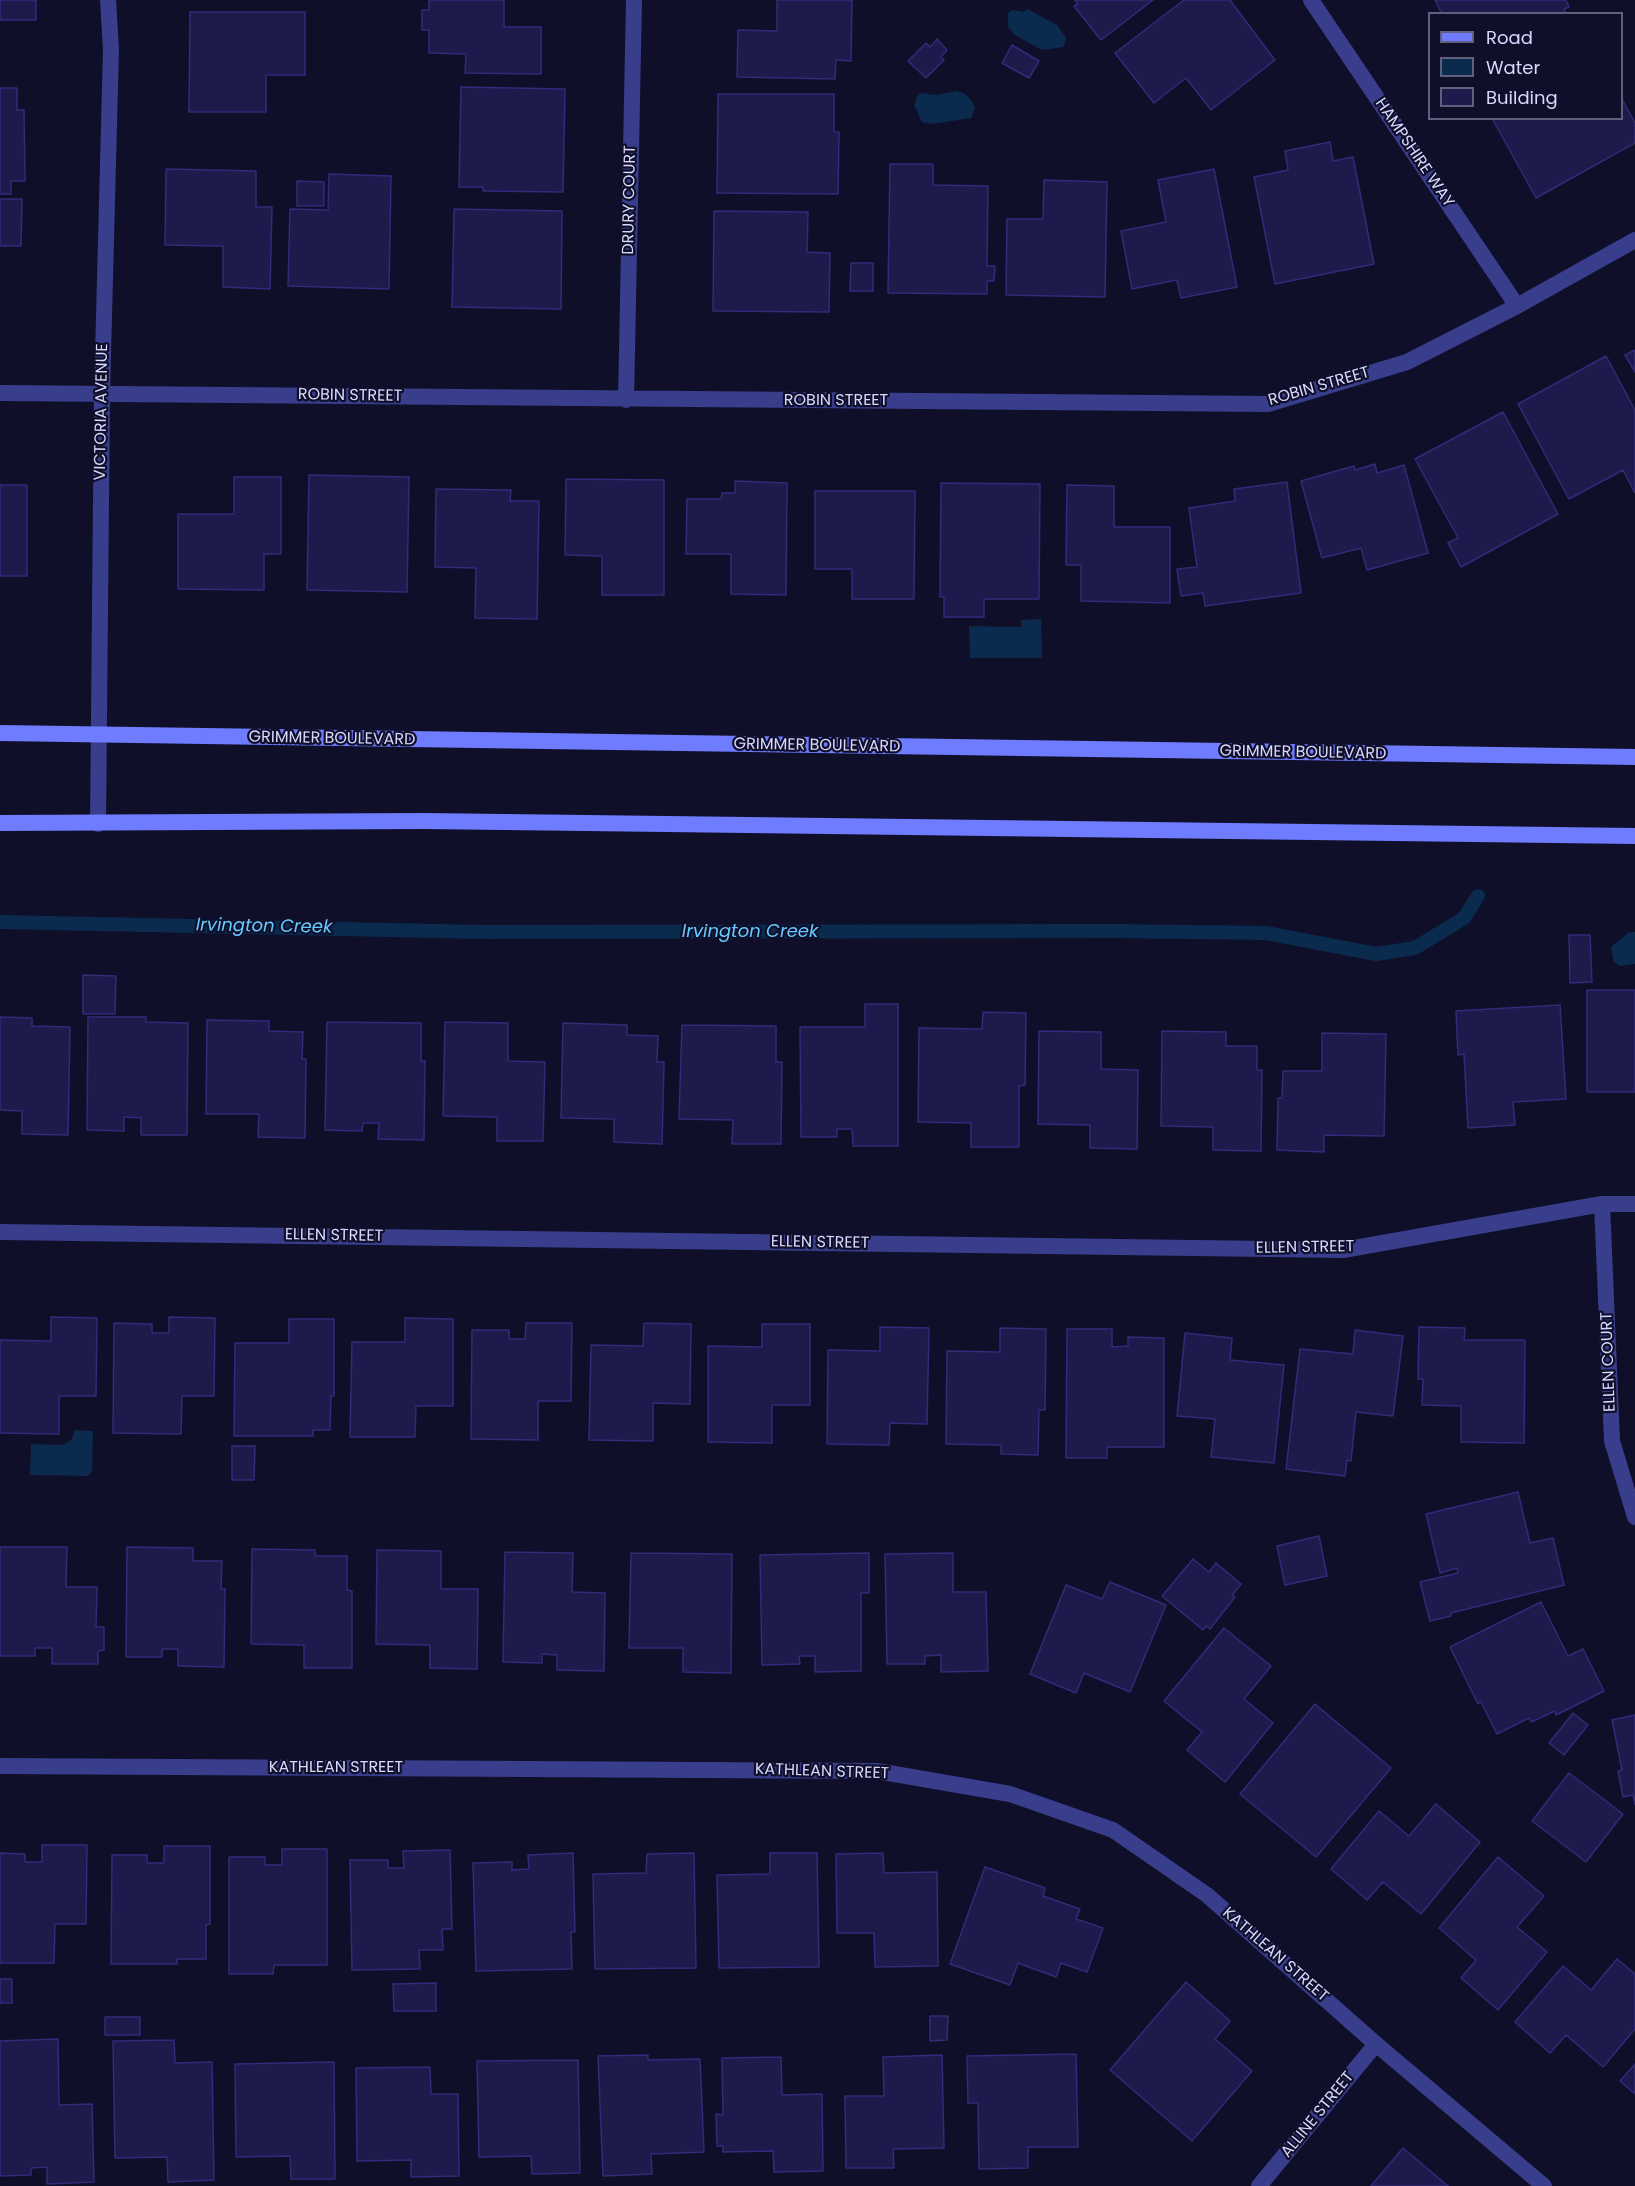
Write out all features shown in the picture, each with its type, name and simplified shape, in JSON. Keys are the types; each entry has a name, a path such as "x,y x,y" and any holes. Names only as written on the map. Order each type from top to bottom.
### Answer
{"main road":[{"name":"GRIMMER BOULEVARD","path":"0,733 1635,757"},
{"path":"0,823 424,821 1635,836"}],"street":[{"name":"VICTORIA AVENUE","path":"98,824 102,393 111,49 108,0"},
{"name":"DRURY COURT","path":"626,400 634,0"},
{"name":"HAMPSHIRE WAY","path":"1311,0 1517,306"},
{"name":"ROBIN STREET","path":"0,393 1268,404 1407,362 1517,306 1635,240"},
{"name":"ELLEN STREET","path":"0,1232 1343,1250 1602,1204 1635,1204"},
{"name":"ELLEN COURT","path":"1602,1204 1612,1441 1635,1517"},
{"name":"KATHLEAN STREET","path":"0,1767 878,1771 1010,1794 1113,1830 1207,1895 1376,2044 1544,2186"},
{"name":"ALLINE STREET","path":"1259,2186 1376,2044"}],"water":[{"path":"1027,9 1057,25 1066,38 1064,47 1042,50 1015,35 1008,27 1008,13 1013,10 1024,12"},
{"path":"956,91 965,94 972,101 975,109 971,118 932,124 922,122 914,105 919,93 937,95"},
{"path":"1041,619 1042,658 970,658 969,626 1021,627 1021,620"},
{"path":"1635,932 1635,964 1620,966 1614,962 1611,947 1628,933"},
{"path":"75,1430 93,1431 92,1471 88,1476 30,1475 31,1444 62,1445 71,1440"}],"building":[{"path":"0,0 36,0 36,20 0,20"},
{"path":"429,0 504,0 504,27 541,27 541,74 465,73 466,54 429,53 429,30 422,30 422,10 429,10"},
{"path":"777,0 852,0 851,61 836,60 835,79 737,77 738,30 777,31"},
{"path":"1075,0 1153,0 1101,40 1074,6 1078,4"},
{"path":"1184,0 1230,0 1275,60 1211,110 1186,78 1154,103 1115,53"},
{"path":"1435,0 1566,0 1569,7 1564,9 1565,12 1441,12"},
{"path":"190,12 305,12 305,75 266,75 266,112 189,112"},
{"path":"937,39 947,50 941,57 944,60 926,78 908,61 926,43 930,47"},
{"path":"1012,45 1039,61 1029,78 1002,63"},
{"path":"461,87 565,89 563,192 483,191 483,187 459,187"},
{"path":"0,88 17,88 17,110 24,110 25,181 11,181 11,194 0,194"},
{"path":"718,94 834,94 834,132 839,132 838,194 717,193"},
{"path":"1623,101 1635,123 1635,143 1536,198 1493,120 1623,120"},
{"path":"1330,142 1333,161 1353,157 1374,264 1275,284 1254,177 1288,170 1285,151"},
{"path":"890,164 933,164 933,185 988,186 987,266 995,266 994,281 987,281 987,294 888,293"},
{"path":"166,169 256,171 256,207 272,207 270,289 223,287 223,246 165,245"},
{"path":"1214,169 1237,287 1181,298 1177,280 1132,289 1121,231 1166,222 1158,180"},
{"path":"329,174 391,176 389,289 288,286 290,209 328,210"},
{"path":"1044,180 1107,182 1105,297 1006,295 1007,219 1043,219"},
{"path":"297,181 324,182 324,206 297,206"},
{"path":"0,199 22,199 21,246 0,246"},
{"path":"454,209 562,211 561,309 452,307"},
{"path":"714,211 808,212 807,252 830,253 829,312 713,311"},
{"path":"851,263 873,263 873,291 850,291"},
{"path":"1635,350 1635,372 1625,355"},
{"path":"1606,356 1635,410 1635,493 1623,470 1569,499 1518,404"},
{"path":"1503,412 1558,514 1461,567 1448,543 1458,538 1415,459"},
{"path":"1375,464 1377,473 1404,465 1428,553 1367,570 1361,548 1322,558 1301,481 1354,466 1355,470"},
{"path":"309,475 409,477 407,592 307,590"},
{"path":"234,477 281,477 281,554 264,554 264,590 178,589 178,514 234,514"},
{"path":"566,479 664,480 664,595 602,595 602,556 565,555"},
{"path":"735,481 787,483 786,595 731,594 731,554 686,554 687,499 721,499 722,493 735,493"},
{"path":"1287,482 1301,593 1205,606 1203,593 1181,596 1177,569 1197,567 1189,508 1235,501 1234,489"},
{"path":"941,483 1040,484 1039,599 984,599 984,617 944,617 944,597 940,597"},
{"path":"0,485 27,485 27,576 0,576"},
{"path":"1067,485 1114,486 1114,527 1170,527 1170,603 1081,601 1081,565 1066,565"},
{"path":"436,489 511,490 510,501 539,501 537,619 475,618 476,568 435,567"},
{"path":"815,491 915,491 914,599 852,599 852,569 815,569"},
{"path":"1569,935 1590,935 1592,982 1570,983"},
{"path":"83,975 116,976 115,1014 83,1014"},
{"path":"1587,990 1635,990 1635,1092 1587,1092"},
{"path":"865,1004 898,1004 898,1146 853,1146 852,1129 837,1129 837,1137 801,1137 800,1027 865,1027"},
{"path":"1560,1005 1566,1099 1513,1102 1515,1125 1468,1128 1464,1054 1458,1055 1456,1011"},
{"path":"983,1012 1026,1013 1025,1085 1019,1086 1019,1147 971,1147 971,1123 918,1122 919,1028 982,1029"},
{"path":"0,1017 32,1018 32,1026 70,1027 68,1135 22,1134 22,1111 0,1110"},
{"path":"88,1017 146,1017 146,1022 188,1023 187,1135 141,1135 141,1118 124,1117 124,1131 87,1130"},
{"path":"207,1020 269,1021 269,1031 303,1032 302,1059 306,1059 305,1138 258,1137 259,1114 206,1114"},
{"path":"327,1022 421,1023 421,1061 425,1061 424,1140 378,1139 379,1123 363,1123 362,1131 325,1130"},
{"path":"445,1022 508,1023 508,1061 545,1062 543,1141 497,1141 497,1117 443,1116"},
{"path":"563,1023 627,1025 627,1035 658,1036 657,1062 664,1062 662,1144 614,1142 614,1119 561,1118"},
{"path":"682,1025 776,1026 776,1062 782,1062 781,1144 732,1144 733,1120 679,1119"},
{"path":"1039,1031 1101,1032 1101,1069 1138,1070 1137,1149 1090,1148 1090,1125 1038,1124"},
{"path":"1162,1031 1226,1032 1226,1046 1257,1046 1257,1070 1262,1070 1261,1151 1213,1150 1213,1127 1161,1126"},
{"path":"1322,1033 1386,1034 1384,1136 1324,1135 1324,1152 1277,1150 1278,1098 1282,1098 1283,1071 1322,1071"},
{"path":"51,1317 97,1318 96,1396 59,1396 59,1434 0,1433 0,1340 51,1341"},
{"path":"169,1317 215,1318 214,1396 182,1396 181,1434 113,1433 114,1323 152,1324 152,1333 169,1333"},
{"path":"405,1318 453,1319 453,1406 416,1406 415,1437 350,1437 352,1342 405,1342"},
{"path":"289,1319 334,1319 334,1396 331,1396 330,1430 313,1430 313,1436 234,1436 235,1343 289,1343"},
{"path":"526,1323 572,1323 571,1401 538,1401 538,1440 471,1439 472,1330 509,1330 509,1339 525,1339"},
{"path":"644,1323 691,1324 690,1404 653,1403 653,1441 589,1440 591,1345 643,1346"},
{"path":"762,1324 810,1324 810,1405 772,1405 772,1443 708,1442 708,1346 762,1347"},
{"path":"880,1327 929,1328 927,1424 890,1423 889,1445 827,1444 828,1350 880,1351"},
{"path":"1419,1327 1465,1328 1464,1340 1525,1340 1524,1443 1461,1442 1461,1406 1422,1405 1423,1379 1418,1379"},
{"path":"1000,1328 1046,1329 1045,1410 1039,1410 1038,1455 1001,1454 1001,1445 946,1444 947,1351 1000,1352"},
{"path":"1067,1329 1112,1329 1112,1347 1128,1346 1128,1337 1164,1338 1164,1447 1107,1447 1107,1458 1066,1458"},
{"path":"1355,1330 1403,1336 1393,1416 1356,1412 1351,1461 1347,1460 1345,1476 1286,1469 1300,1349 1353,1354"},
{"path":"1185,1333 1232,1338 1230,1360 1284,1365 1274,1463 1211,1457 1215,1419 1177,1416"},
{"path":"232,1446 255,1446 254,1480 232,1480"},
{"path":"1518,1492 1530,1543 1553,1538 1564,1585 1451,1613 1451,1616 1430,1621 1420,1582 1458,1573 1457,1568 1440,1573 1426,1514"},
{"path":"1319,1536 1327,1576 1285,1585 1277,1546"},
{"path":"0,1547 67,1547 66,1587 97,1587 96,1627 104,1627 104,1650 98,1651 98,1664 52,1664 52,1648 35,1648 35,1656 0,1656"},
{"path":"127,1547 193,1548 193,1561 222,1561 221,1589 225,1589 224,1667 178,1666 178,1649 162,1649 162,1657 126,1657"},
{"path":"252,1549 315,1550 315,1556 347,1556 347,1590 352,1591 352,1668 304,1668 304,1645 251,1644"},
{"path":"377,1550 441,1551 441,1589 478,1589 477,1669 430,1668 430,1645 376,1644"},
{"path":"505,1552 573,1553 572,1592 605,1593 604,1671 557,1670 557,1655 542,1654 542,1663 503,1662"},
{"path":"631,1553 732,1554 731,1673 683,1672 683,1648 629,1648"},
{"path":"869,1553 869,1593 861,1593 861,1671 815,1672 815,1656 799,1656 800,1664 762,1665 760,1555"},
{"path":"953,1553 953,1592 986,1592 988,1671 941,1672 941,1655 925,1656 925,1664 887,1664 885,1554"},
{"path":"1193,1559 1209,1572 1216,1563 1241,1584 1232,1595 1235,1597 1210,1629 1207,1626 1203,1630 1162,1596"},
{"path":"1110,1582 1166,1605 1130,1692 1084,1673 1076,1693 1030,1674 1066,1585 1102,1599"},
{"path":"1541,1602 1568,1656 1583,1649 1604,1691 1556,1715 1555,1711 1531,1722 1529,1718 1497,1734 1481,1702 1478,1704 1450,1647"},
{"path":"1224,1628 1271,1666 1244,1699 1273,1723 1225,1782 1187,1750 1202,1732 1164,1701"},
{"path":"1315,1704 1391,1768 1316,1857 1240,1794"},
{"path":"1573,1713 1588,1725 1564,1755 1549,1743"},
{"path":"1635,1715 1635,1805 1633,1795 1623,1797 1618,1771 1622,1770 1612,1720"},
{"path":"1569,1773 1623,1814 1586,1862 1532,1821"},
{"path":"1436,1804 1480,1842 1421,1914 1383,1882 1367,1900 1331,1869 1379,1811 1409,1836"},
{"path":"42,1845 87,1845 86,1924 55,1924 54,1963 0,1963 0,1853 25,1854 25,1862 42,1862"},
{"path":"164,1846 210,1846 210,1924 206,1925 206,1959 177,1959 177,1964 111,1964 112,1855 147,1855 147,1863 164,1863"},
{"path":"282,1849 327,1849 327,1965 274,1965 273,1974 229,1974 229,1857 265,1857 265,1865 282,1865"},
{"path":"450,1850 452,1929 442,1929 443,1950 419,1950 420,1969 352,1970 350,1860 388,1860 388,1868 404,1868 403,1851"},
{"path":"573,1853 575,1932 571,1932 572,1969 476,1971 473,1863 512,1862 512,1870 529,1869 528,1855"},
{"path":"694,1853 696,1968 595,1969 593,1874 646,1873 647,1854"},
{"path":"770,1853 817,1853 819,1967 719,1968 717,1875 770,1874"},
{"path":"883,1853 884,1873 937,1872 938,1966 875,1967 874,1933 837,1933 836,1854"},
{"path":"1498,1857 1544,1896 1517,1927 1547,1952 1498,2010 1461,1978 1476,1960 1439,1928"},
{"path":"985,1867 1045,1888 1043,1896 1080,1909 1076,1919 1103,1928 1087,1972 1061,1963 1056,1977 1018,1963 1010,1985 950,1964"},
{"path":"1617,1959 1635,1974 1635,2029 1603,2067 1566,2035 1550,2053 1515,2022 1563,1966 1591,1990"},
{"path":"0,1979 12,1979 12,2003 0,2003"},
{"path":"1186,1982 1230,2021 1215,2039 1252,2071 1192,2141 1110,2070"},
{"path":"436,1983 436,2011 394,2011 393,1984"},
{"path":"930,2016 948,2016 947,2040 930,2041"},
{"path":"105,2017 140,2017 140,2035 105,2035"},
{"path":"58,2039 59,2105 92,2104 94,2182 47,2184 47,2167 31,2168 31,2175 0,2176 0,2041"},
{"path":"174,2040 175,2063 212,2062 214,2180 168,2182 167,2157 115,2158 113,2041"},
{"path":"1076,2054 1078,2147 1028,2147 1028,2168 979,2169 978,2103 968,2103 967,2056"},
{"path":"648,2055 648,2060 700,2059 704,2152 651,2154 652,2174 603,2176 598,2056"},
{"path":"942,2055 944,2148 893,2149 894,2168 846,2168 845,2096 884,2096 883,2057"},
{"path":"781,2057 782,2095 822,2094 823,2171 774,2172 773,2151 723,2152 723,2146 717,2146 716,2114 723,2115 722,2058"},
{"path":"578,2060 580,2173 532,2174 531,2156 479,2157 477,2061"},
{"path":"334,2062 335,2179 291,2179 290,2156 236,2157 235,2064"},
{"path":"1635,2064 1635,2094 1620,2081"},
{"path":"430,2067 431,2094 458,2094 459,2176 411,2177 411,2160 357,2161 356,2068"},
{"path":"1403,2148 1448,2186 1371,2186"}],"waterway":[{"name":"Irvington Creek","path":"0,922 486,932 1116,931 1266,933 1376,954 1415,948 1464,918 1478,896"}]}
